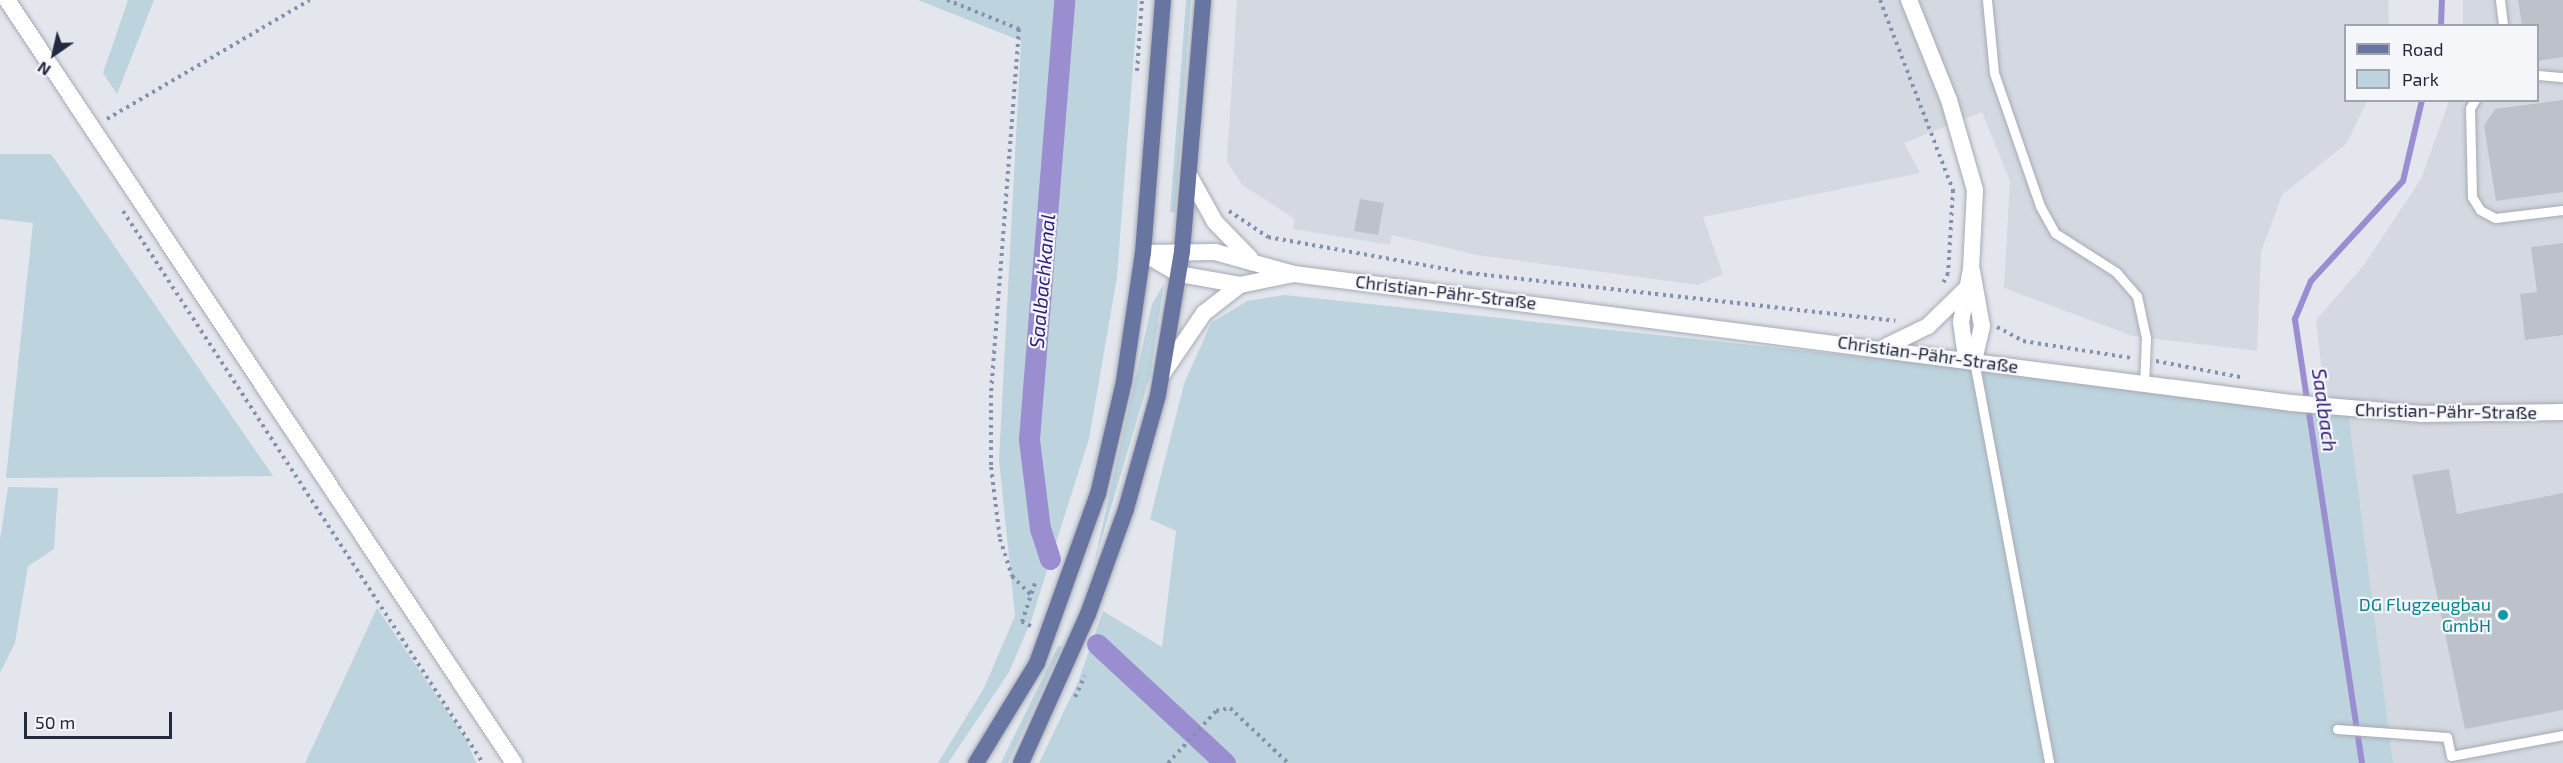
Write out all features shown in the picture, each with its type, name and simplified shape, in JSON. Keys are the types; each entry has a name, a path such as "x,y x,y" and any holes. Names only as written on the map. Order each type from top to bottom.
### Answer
{"main road":[{"path":"976,763 1037,663 1083,545 1124,381 1143,253 1163,0"},
{"path":"1021,763 1088,614 1126,509 1162,375 1182,251 1190,177 1203,0"}],"street":[{"path":"7,0 514,763"},
{"path":"1910,0 1949,100 1975,190 1971,269 1961,340 1974,361"},
{"path":"1190,177 1215,222 1251,259"},
{"name":"Christian-Pähr-Straße","path":"1143,253 1182,251 1251,259 1294,274 1883,347 2144,385 2291,403 2421,414 2563,412"},
{"name":"Christian-Pähr-Straße","path":"1143,253 1179,274 1240,285 1294,274"},
{"path":"1971,269 1982,326 1974,361"},
{"path":"1162,375 1204,313 1240,285"},
{"path":"1883,347 1909,338 1940,315 1967,288"}],"lane":[{"path":"1987,0 1994,73 2040,206 2055,233 2116,272 2137,296 2148,360 2144,385"},
{"path":"2500,0 2503,24"},
{"path":"2539,75 2563,77"},
{"path":"2474,102 2470,108 2472,197 2480,210 2495,218 2563,210"},
{"path":"1974,361 2049,763"},
{"path":"2337,729 2447,737 2451,756 2563,735"}],"path":[{"path":"91,128 310,0"},
{"path":"947,0 1019,29 991,394 991,467 1000,539 1012,576 1031,595"},
{"path":"1880,0 1953,190 1948,273 1933,306 1940,315"},
{"path":"118,203 483,763"},
{"path":"1215,222 1231,209 1268,237 1469,273 1901,321"},
{"path":"1982,326 2004,328 2023,341 2148,360 2249,379"},
{"path":"1031,626 1022,622 1035,583"},
{"path":"1026,636 1035,615"},
{"path":"1075,697 1085,676"},
{"path":"1169,761 1216,711 1230,708 1288,763"}],"shaded area":[{"path":"1237,0 2388,0 2389,24 2344,24 2344,102 2367,102 2347,143 2282,195 2261,252 2257,351 2133,336 2004,288 2010,181 1982,112 1904,143 1920,173 1703,217 1723,274 1698,285 1477,255 1392,235 1390,245 1293,229 1295,219 1242,185 1227,161"},
{"path":"2463,0 2563,0 2563,763 2393,763 2348,409 2326,406 2316,320 2364,265 2421,179 2449,102 2539,102 2539,24 2463,24"}],"green space":[{"path":"128,0 154,0 117,94 103,73"},
{"path":"918,0 1138,0 1117,277 1089,439 1031,621 1009,672 948,763 938,763 984,688 1015,616 999,460 1021,41"},
{"path":"1186,0 1191,0 1175,213 1170,212"},
{"path":"0,154 51,154 273,476 6,478 33,223 0,219"},
{"path":"1164,284 1150,376 1094,564 1152,304"},
{"path":"1285,295 2348,409 2393,763 1039,763 1078,682 1103,611 1162,647 1176,531 1150,519 1184,384 1211,323 1247,301"},
{"path":"8,487 58,488 54,549 28,566 15,643 0,673 0,540"},
{"path":"377,608 466,739 476,763 305,763"},
{"path":"1058,646 1062,647 1008,763 1001,763"}],"building":[{"path":"2518,0 2563,0 2563,57 2539,61 2539,24 2522,24"},
{"path":"2563,100 2563,192 2496,201 2484,126 2495,109"},
{"path":"1360,199 1384,203 1378,235 1354,231"},
{"path":"2563,243 2563,335 2525,340 2520,294 2537,292 2531,247"},
{"name":"DG Flugzeugbau GmbH","path":"2449,469 2457,514 2563,493 2563,710 2465,729 2412,475"}],"waterway":[{"name":"Saalbachkanal","path":"1050,559 1040,529 1029,439 1064,0"},
{"name":"Saalbach","path":"2441,24 2442,0"},
{"name":"Saalbach","path":"2362,763 2295,319 2311,281 2403,181 2422,102"},
{"name":"Saalbachkanal","path":"1097,644 1225,763"}],"place":[{"name":"DG Flugzeugbau GmbH","path":"2503,615"}]}
